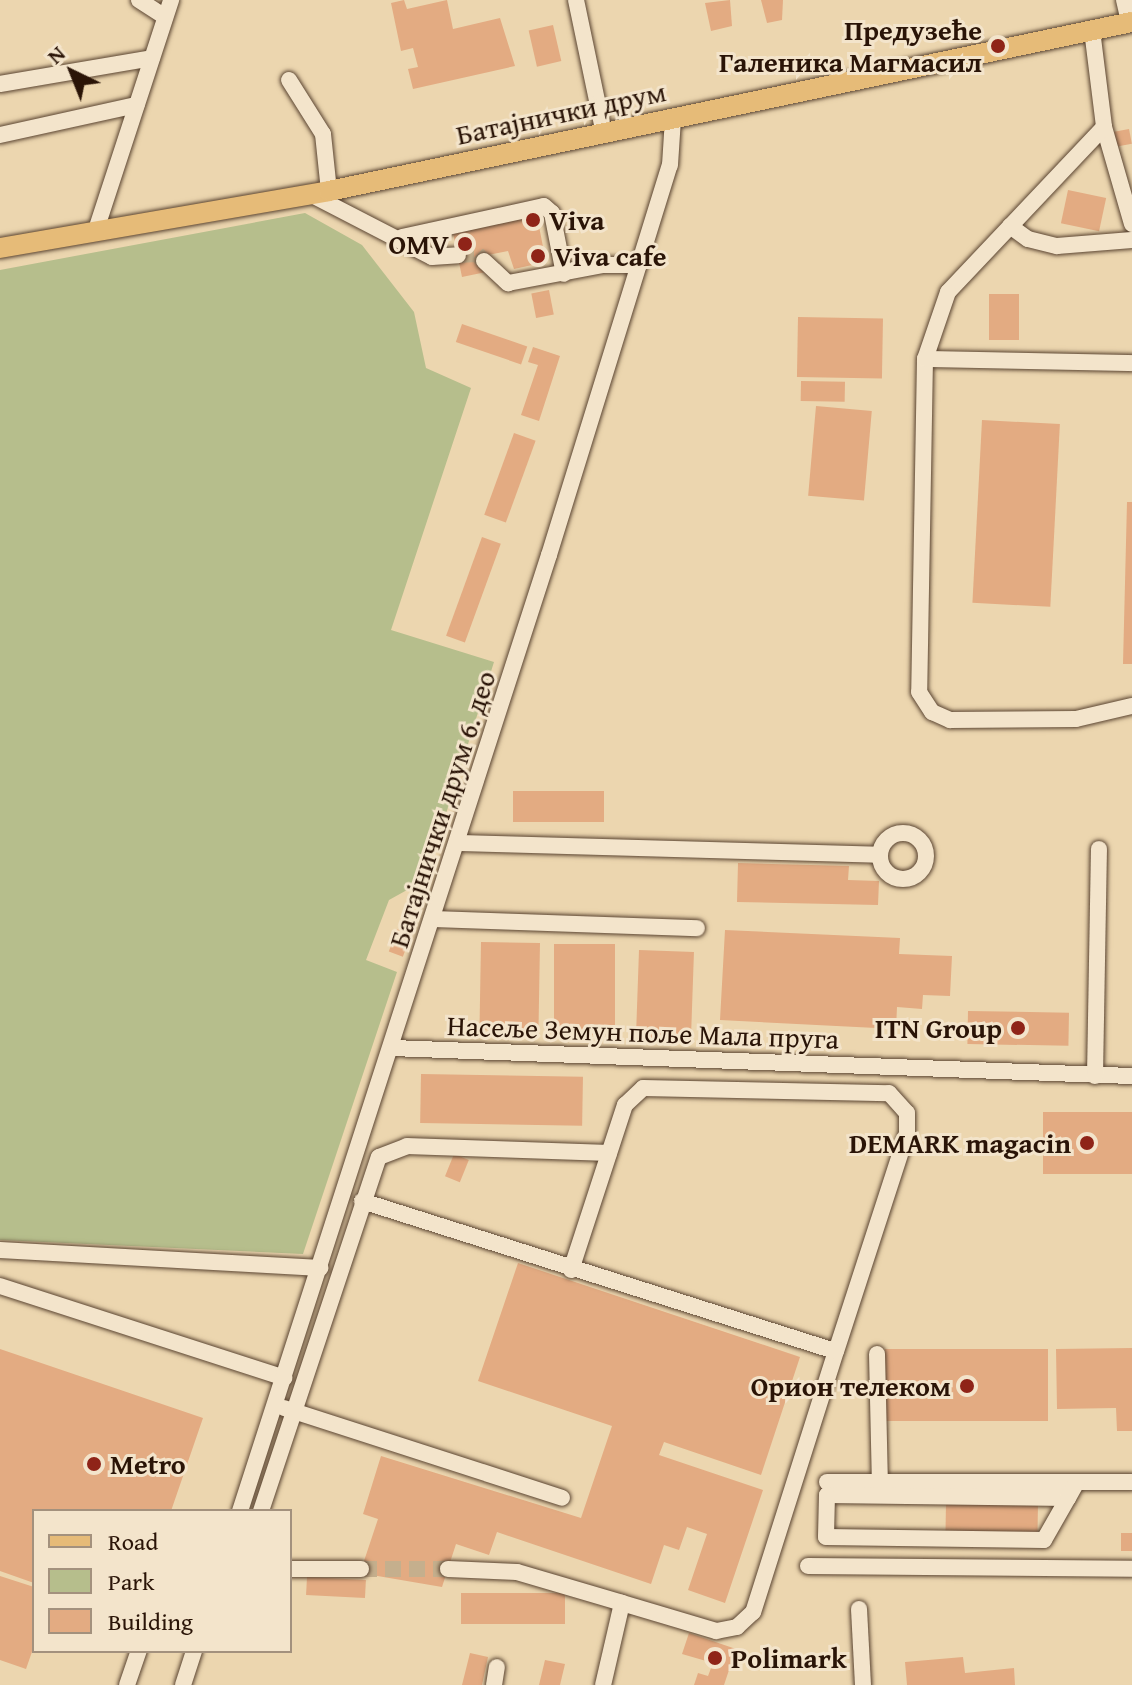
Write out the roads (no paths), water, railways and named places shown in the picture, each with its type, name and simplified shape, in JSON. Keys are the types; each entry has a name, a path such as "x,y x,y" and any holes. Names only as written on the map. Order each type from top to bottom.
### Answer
{"main road":[{"name":"Батајнички друм","path":"0,248 320,193 1130,22"}],"street":[{"path":"139,0 165,17"},
{"path":"95,233 171,0"},
{"path":"576,0 604,134"},
{"path":"1124,0 1130,22"},
{"path":"1092,30 1104,127 1132,224"},
{"path":"0,84 152,58"},
{"path":"289,80 323,134 320,193 402,237 432,257 458,255"},
{"path":"0,135 137,105"},
{"name":"Батајнички друм 6. део","path":"241,1509 459,843 639,265 670,165 673,118"},
{"path":"1104,127 948,292 925,359 919,692 925,704 950,720 1076,719 1132,706"},
{"path":"402,237 544,206 552,213 564,274"},
{"path":"1010,226 1028,239 1057,246 1132,240"},
{"path":"484,261 508,283 603,265 639,265"},
{"path":"925,359 1132,363"},
{"path":"459,843 880,855"},
{"path":"1095,1076 1099,849"},
{"path":"434,919 697,928"},
{"name":"Насеље Земун поље Мала пруга","path":"392,1048 1132,1076"},
{"path":"448,1569 526,1573 716,1631 737,1627 753,1612 907,1133 907,1113 895,1097 864,1090 643,1088 625,1105 571,1270"},
{"path":"262,1509 379,1157 395,1148 609,1153"},
{"path":"362,1201 571,1270 836,1351"},
{"path":"0,1250 320,1268"},
{"path":"0,1286 285,1378"},
{"path":"877,1354 880,1482"},
{"path":"275,1405 562,1498"},
{"path":"827,1482 1132,1482"},
{"path":"1068,1498 827,1495 826,1537 1044,1540 1068,1498 1077,1482"},
{"path":"808,1566 1132,1569"},
{"path":"292,1569 361,1569"},
{"path":"603,1685 622,1603"},
{"path":"859,1609 863,1685"},
{"path":"127,1685 138,1653"},
{"path":"183,1685 193,1653"},
{"path":"494,1685 497,1667"}],"tunnel":[{"path":"458,255 477,254 484,261"},
{"path":"361,1569 448,1569"}],"place":[{"name":"Предузеће Галеника Магмасил","path":"998,46"},
{"name":"Viva","path":"533,220"},
{"name":"OMV","path":"465,244"},
{"name":"Viva cafe","path":"538,256"},
{"name":"ITN Group","path":"1018,1028"},
{"name":"DEMARK magacin","path":"1087,1143"},
{"name":"Орион телеком","path":"967,1386"},
{"name":"Metro","path":"94,1464"},
{"name":"Polimark","path":"715,1658"}]}
